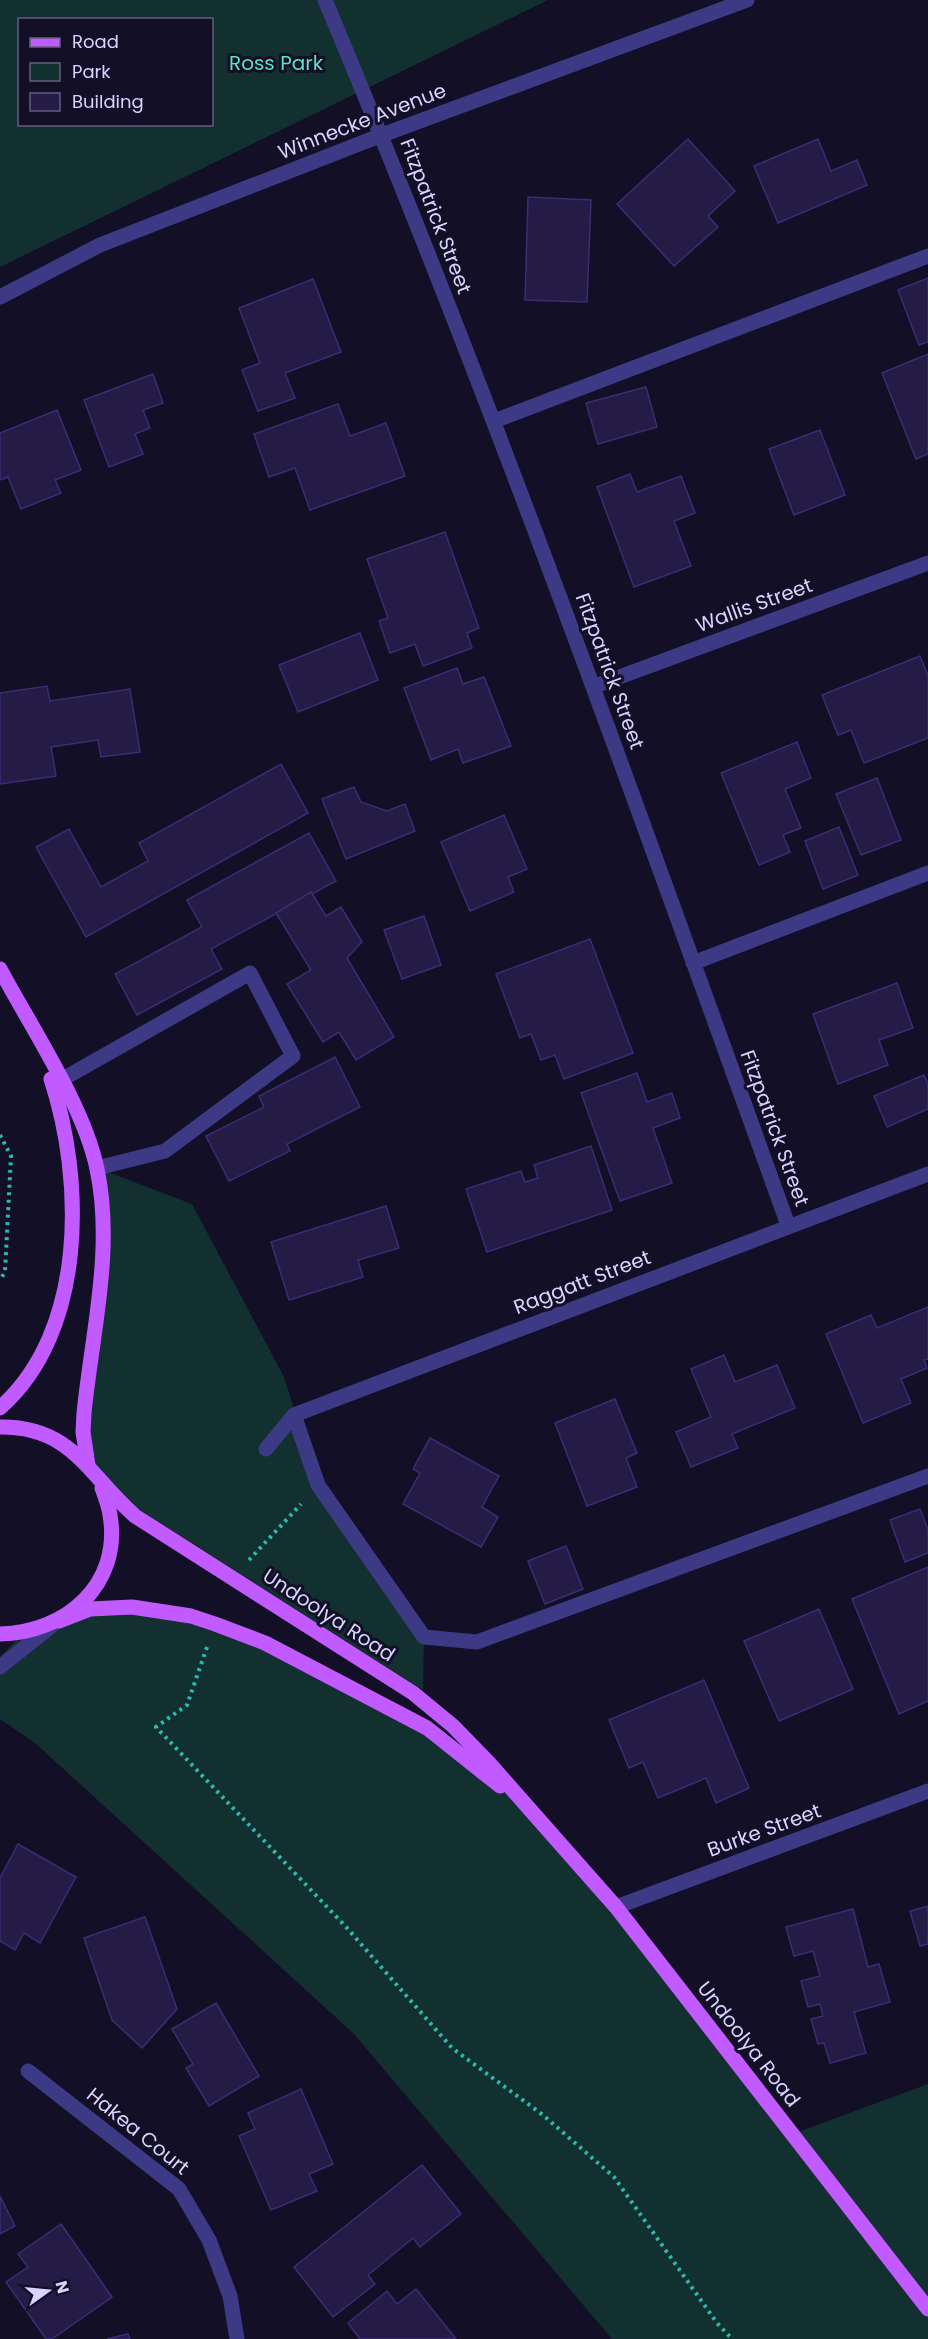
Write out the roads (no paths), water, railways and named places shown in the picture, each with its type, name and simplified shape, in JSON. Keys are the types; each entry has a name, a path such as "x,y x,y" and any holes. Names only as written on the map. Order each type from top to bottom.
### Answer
{"main road":[{"name":"Undoolya Road","path":"0,969 61,1080 84,1129 97,1168 104,1246 83,1432 90,1467 101,1485 110,1515 110,1546 101,1576 83,1602 56,1622"},
{"name":"Undoolya Road","path":"0,1408 40,1356 65,1294 70,1261 73,1218 65,1138 59,1103 40,1044"},
{"name":"Undoolya Road","path":"0,1427 18,1427 42,1432 65,1443 90,1467 117,1500 135,1516 413,1694 453,1726 616,1907 928,2309"},
{"name":"Undoolya Road","path":"0,1634 23,1634 90,1609 132,1606 192,1616 265,1643 427,1728 531,1810"}],"street":[{"name":"Fitzpatrick Street","path":"325,0 382,135 595,686 788,1225"},
{"name":"Winnecke Avenue","path":"0,297 100,245 382,135 747,0"},
{"path":"494,421 928,256"},
{"name":"Wallis Street","path":"595,686 928,563"},
{"path":"693,963 928,873"},
{"path":"61,1080 250,973 293,1056 165,1150 97,1168"},
{"name":"Raggatt Street","path":"266,1449 294,1415 788,1225 928,1174"},
{"path":"294,1415 318,1485 424,1637 477,1642 928,1476"},
{"path":"0,1667 56,1622"},
{"name":"Burke Street","path":"616,1907 928,1791"},
{"name":"Hakea Court","path":"28,2072 179,2189 209,2240 230,2296 237,2339"}],"park label":[{"name":"Ross Park","path":"276,63"}]}
